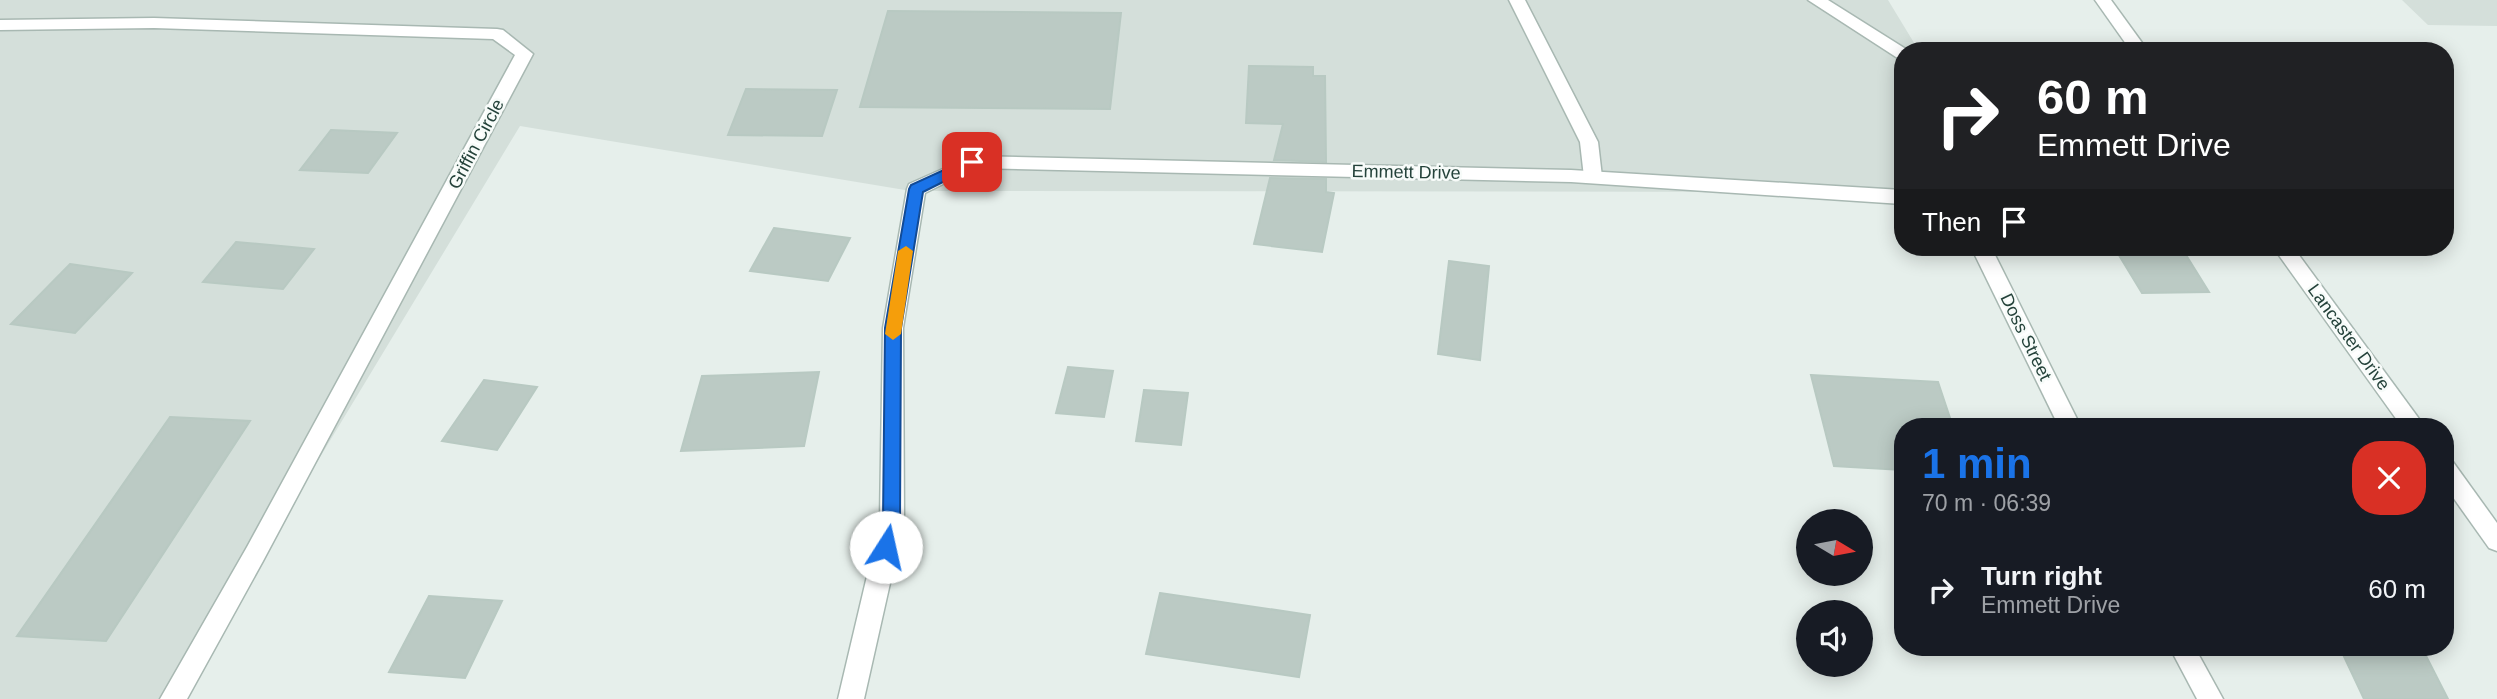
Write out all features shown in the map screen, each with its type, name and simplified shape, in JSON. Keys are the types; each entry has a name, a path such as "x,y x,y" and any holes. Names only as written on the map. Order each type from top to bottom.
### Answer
{"street":[{"path":"1517,0 1589,142 1593,177"},
{"path":"1816,0 1894,48"},
{"path":"2103,0 2133,42"},
{"name":"Griffin Circle","path":"0,25 155,23 497,34 524,54 255,554 173,699"},
{"name":"Emmett Drive","path":"851,699 892,521 893,328 916,189 972,162 1593,177 1894,196"},
{"name":"Doss Street","path":"1986,256 2066,418"},
{"name":"Lancaster Drive","path":"2290,256 2407,418"},
{"path":"2454,481 2497,541"},
{"path":"2186,656 2210,699"}],"shaded area":[{"path":"0,0 1888,0 1914,42 1894,42 1894,192 911,191 520,126 174,699 0,699"},
{"path":"2402,0 2497,0 2497,26 2428,25"}],"building":[{"path":"888,11 1121,13 1110,109 860,107"},
{"path":"1249,66 1313,67 1313,76 1325,76 1326,162 1274,160 1283,124 1246,123"},
{"path":"746,89 837,90 822,136 728,135"},
{"path":"331,130 397,133 368,173 300,170"},
{"path":"1270,178 1326,179 1326,192 1334,193 1322,252 1254,244"},
{"path":"774,228 850,238 828,281 750,271"},
{"path":"236,242 314,249 283,289 203,282"},
{"path":"2119,256 2187,256 2209,292 2142,293"},
{"path":"1449,261 1489,266 1480,360 1438,354"},
{"path":"70,264 132,273 75,333 11,324"},
{"path":"1068,367 1113,371 1104,417 1056,413"},
{"path":"819,372 804,446 681,451 702,376"},
{"path":"1811,375 1938,382 1950,418 1894,418 1894,470 1834,466"},
{"path":"484,380 537,387 497,450 442,441"},
{"path":"1144,390 1188,393 1181,445 1136,441"},
{"path":"170,417 250,421 106,641 17,636"},
{"path":"1160,593 1310,615 1299,677 1146,654"},
{"path":"429,596 502,601 465,678 389,672"},
{"path":"2344,656 2426,656 2448,699 2364,699"}],"slow traffic":[{"path":"893,334 906,251"}],"route":[{"path":"886,547 892,521 893,328 916,189 972,162"}]}
